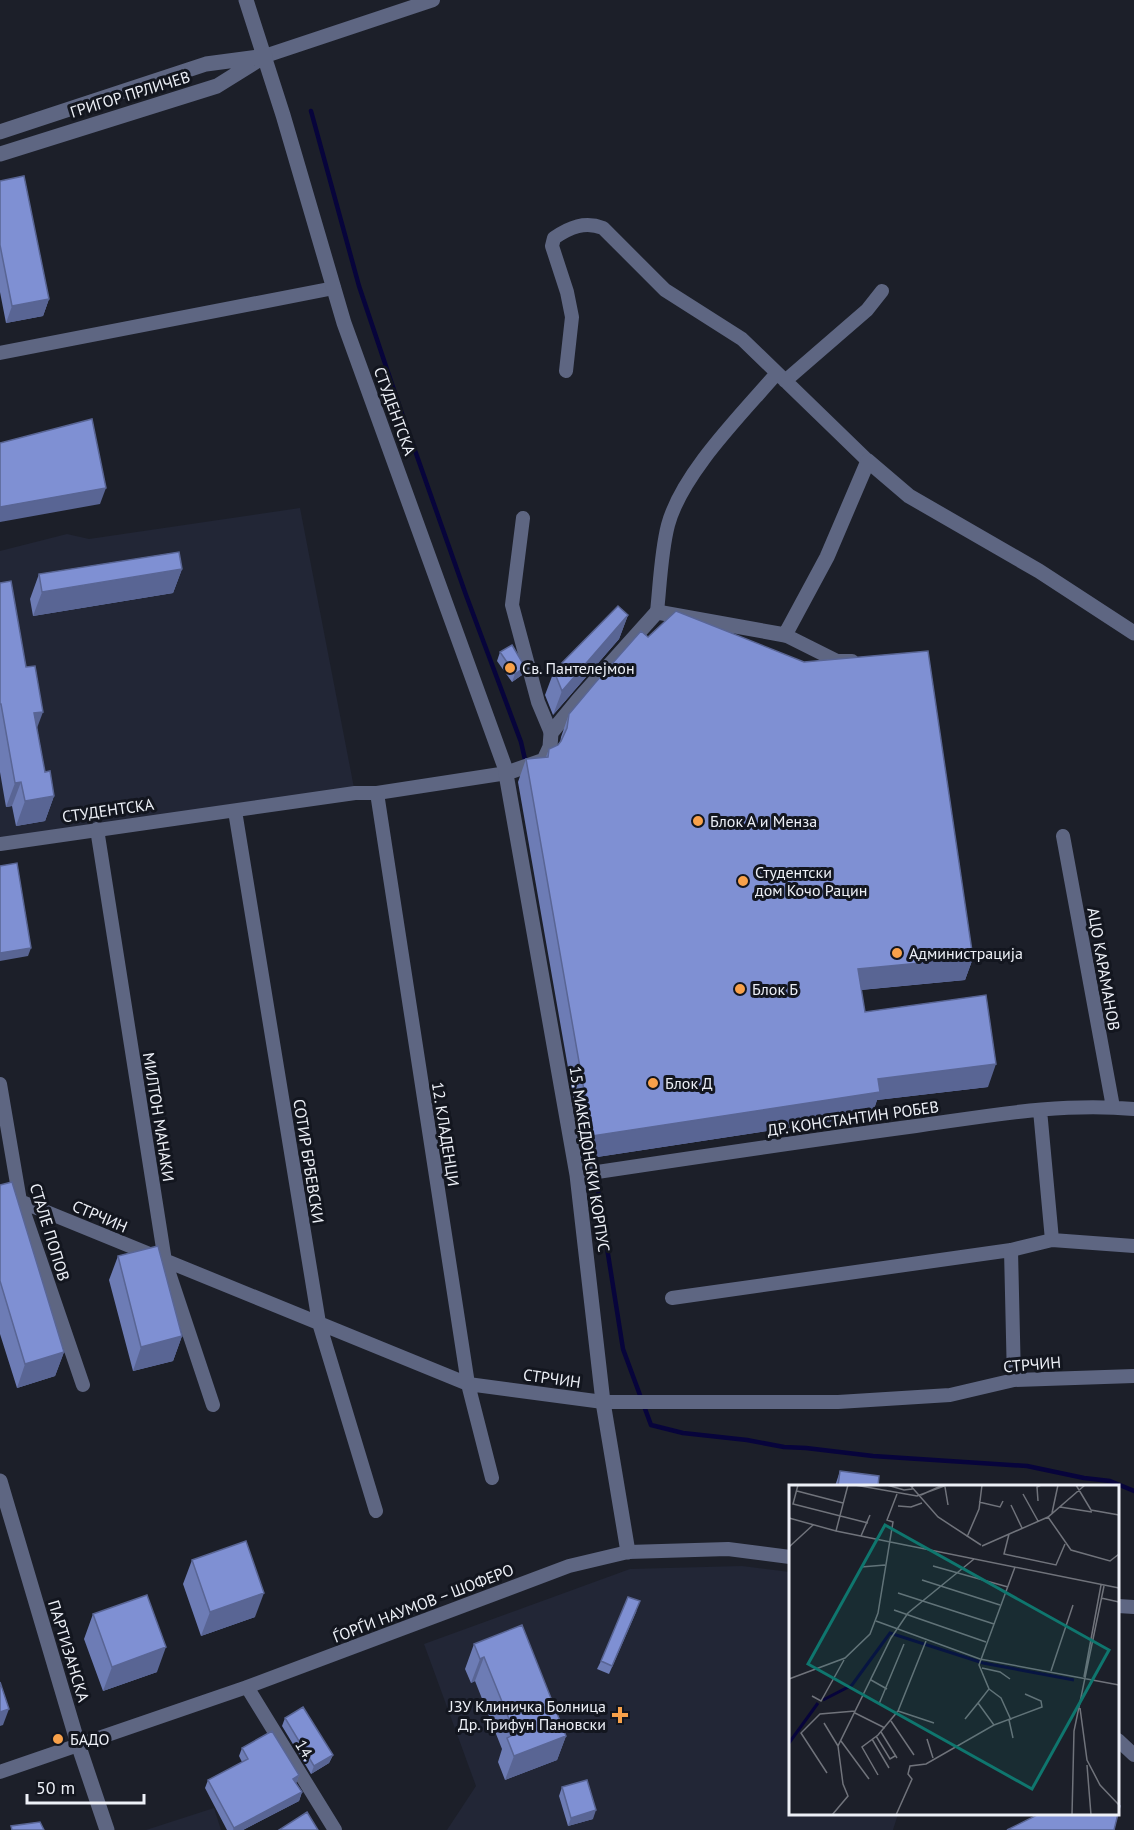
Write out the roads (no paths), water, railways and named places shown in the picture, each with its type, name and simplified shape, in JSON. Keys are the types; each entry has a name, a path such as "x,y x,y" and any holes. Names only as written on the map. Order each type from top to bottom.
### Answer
{"street":[{"name":"СТУДЕНТСКА","path":"0,844 507,773 351,344 265,56 246,0"},
{"name":"ГРИГОР ПРЛИЧЕВ","path":"393,14 418,0"},
{"name":"ГРИГОР ПРЛИЧЕВ","path":"0,132 206,64 265,56 433,0"},
{"name":"ГРИГОР ПРЛИЧЕВ","path":"0,154 217,86 265,56"},
{"path":"566,371 572,317 567,292 552,246 554,238 561,233 590,223 603,228 665,290 742,339 868,461 909,496 1039,571 1134,633"},
{"path":"0,353 333,288"},
{"path":"551,733 657,612 668,526 684,487 701,463 781,377 867,310 882,291"},
{"path":"785,635 827,557 868,461"},
{"path":"507,773 543,760 550,747 551,733 538,702 512,605 523,518"},
{"path":"657,612 785,635 837,661 871,660"},
{"name":"15. МАКЕДОНСКИ КОРПУС","path":"507,773 577,1175 603,1402 628,1552"},
{"name":"12. КЛАДЕНЦИ","path":"377,793 468,1384 492,1478"},
{"name":"СОТИР БРБЕВСКИ","path":"235,811 319,1323 376,1511"},
{"name":"МИЛТОН МАНАКИ","path":"97,829 165,1261 213,1405"},
{"name":"АЦО КАРАМАНОВ","path":"1063,836 1113,1107"},
{"name":"СТАЛЕ ПОПОВ","path":"0,1084 20,1201 83,1385"},
{"name":"ДР. КОНСТАНТИН РОБЕВ","path":"577,1175 1040,1110 1113,1107 1134,1109"},
{"path":"1040,1110 1052,1240"},
{"name":"СТРЧИН","path":"0,1193 468,1384 603,1402 838,1402 950,1395 1014,1380 1134,1376"},
{"path":"672,1298 1011,1250 1052,1240 1134,1246"},
{"path":"1011,1250 1014,1380"},
{"name":"ПАРТИЗАНСКА","path":"0,1481 78,1744 107,1830"},
{"name":"ЃОРЃИ НАУМОВ – ШОФЕРО","path":"78,1744 247,1687 568,1566 628,1552 728,1549 789,1557"},
{"path":"1119,1606 1134,1607"},
{"name":"14.","path":"247,1687 335,1830"},
{"path":"1119,1741 1134,1755"},
{"path":"0,1772 78,1744"}],"waterway":[{"path":"311,111 359,286 466,595 521,742 526,764"},
{"path":"592,1153 623,1349 651,1425 683,1433 747,1440 784,1447 873,1456 1027,1466 1110,1481 1134,1491"}],"place":[{"name":"Св. Пантелејмон","path":"510,668"},
{"name":"Блок А и Менза","path":"698,821"},
{"name":"Студентски дом Кочо Рацин","path":"743,881"},
{"name":"Администрација","path":"897,953"},
{"name":"Блок Б","path":"740,989"},
{"name":"Блок Д","path":"653,1083"},
{"name":"ЈЗУ Клиничка Болница Др. Трифун Пановски","path":"620,1715"},
{"name":"БАДО","path":"58,1739"}]}
